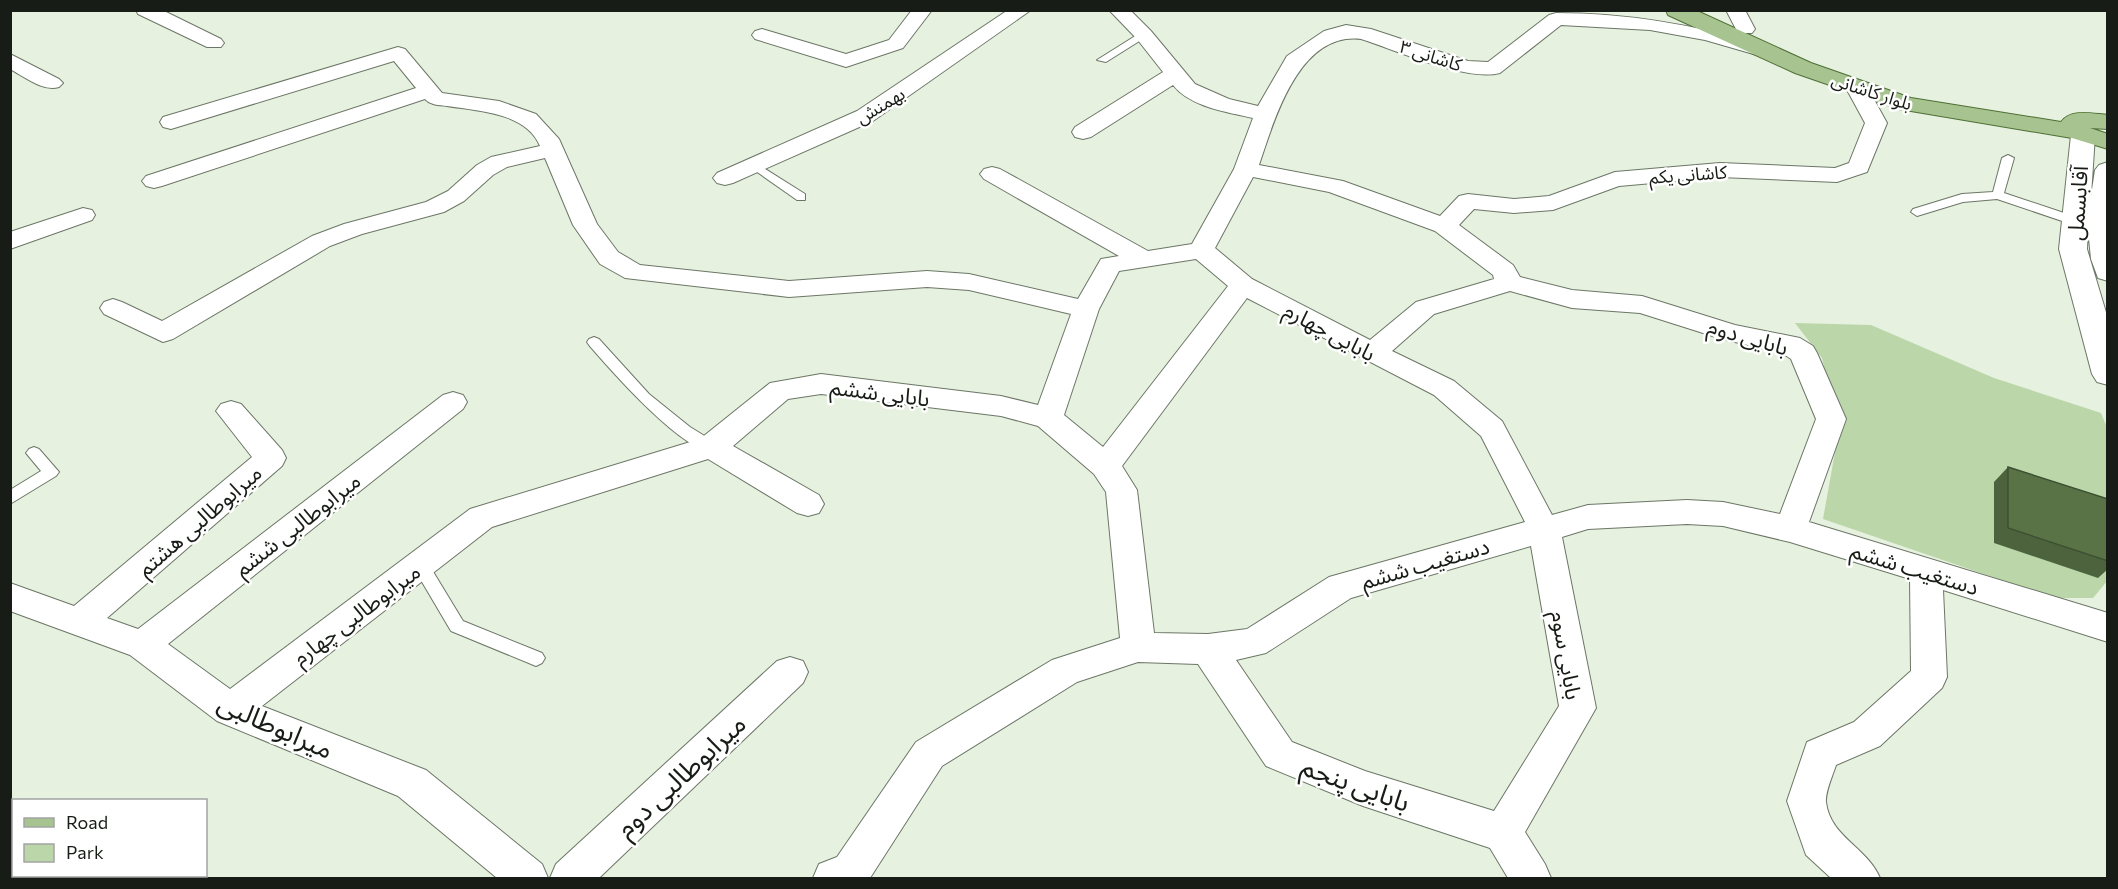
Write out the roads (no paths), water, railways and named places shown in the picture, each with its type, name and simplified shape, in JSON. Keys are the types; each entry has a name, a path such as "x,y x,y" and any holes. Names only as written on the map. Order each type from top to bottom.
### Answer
{"main road":[{"name":"بلوار کاشانی","path":"1676,10 1763,50 1857,88 1907,104 2032,119"},
{"name":"بلوار کاشانی","path":"1704,10 1740,20 1847,72 1947,100 2032,119 2089,140 2108,122"}],"street":[{"path":"145,10 214,43"},
{"path":"762,35 846,61 896,44 923,10"},
{"name":"بهمنش","path":"725,178 865,116 1022,10"},
{"path":"1048,418 1086,309 1110,265 1201,250 1246,169 1265,114 1222,104 1187,89 1144,35 1118,10"},
{"name":"کاشانی ۳","path":"1265,114 1294,60 1331,35 1341,24 1466,68 1493,69 1557,19 1650,24 1708,35 1763,50"},
{"path":"171,122 398,53 435,98 499,108 528,119 548,139 585,225 609,258 634,272 789,289 927,279 969,282 1086,309"},
{"path":"14,65 52,83"},
{"path":"1083,132 1175,74"},
{"name":"کاشانی یکم","path":"1444,226 1468,201 1514,206 1553,203 1615,179 1720,170 1837,175 1859,167 1876,123 1857,88"},
{"path":"154,181 428,92"},
{"name":"آقابسمل","path":"2089,140 2075,221 2073,249 2108,374"},
{"path":"113,308 163,333 321,241 353,229 435,207 456,196 485,170 499,162 552,150"},
{"path":"1246,169 1335,186 1444,226 1504,271 1509,283 1425,308 1372,354"},
{"name":"آقابسمل","path":"2106,260 2101,228 2108,170"},
{"path":"992,174 1142,258"},
{"path":"10,240 83,215"},
{"name":"بابایی چهارم","path":"1201,250 1243,285 1372,354 1444,388 1492,429 1544,529"},
{"name":"بابایی دوم","path":"1509,283 1572,299 1642,305 1732,333 1790,345 1803,353 1831,419 1790,528"},
{"path":"1105,466 1243,285"},
{"name":"بابایی ششم","path":"481,518 711,447 780,390 821,384 1001,406 1048,418 1105,466 1121,490 1138,647"},
{"name":"میرابوطالبی ششم","path":"142,645 453,402"},
{"name":"میرابوطالبی هشتم","path":"80,621 271,458 231,411"},
{"path":"711,447 808,504"},
{"name":"دستغیب ششم","path":"844,878 929,754 1065,671 1138,647 1208,650 1254,643 1341,586 1588,517 1687,512 1723,514 1790,528 2108,628"},
{"name":"میرابوطالبی چهارم","path":"230,710 481,518"},
{"name":"بابایی سوم","path":"1503,833 1578,708 1544,529"},
{"path":"1860,879 1820,841 1806,801 1820,754 1866,734 1929,677 1926,572"},
{"name":"میرابوطالبی","path":"10,597 142,645 230,710 412,783 528,879"},
{"name":"بابایی پنجم","path":"1208,650 1279,754 1363,788 1503,833"},
{"name":"میرابوطالبی دوم","path":"570,879 790,672"},
{"path":"1503,833 1531,879"}],"lane":[{"path":"1102,60 1144,35"},
{"path":"1998,195 2008,158"},
{"path":"754,165 801,197"},
{"path":"1917,212 1962,198 1998,195 2075,221"},
{"path":"594,342 644,398 685,431 711,447"},
{"path":"10,498 51,472 34,453"},
{"path":"420,565 457,626 536,658"}]}
